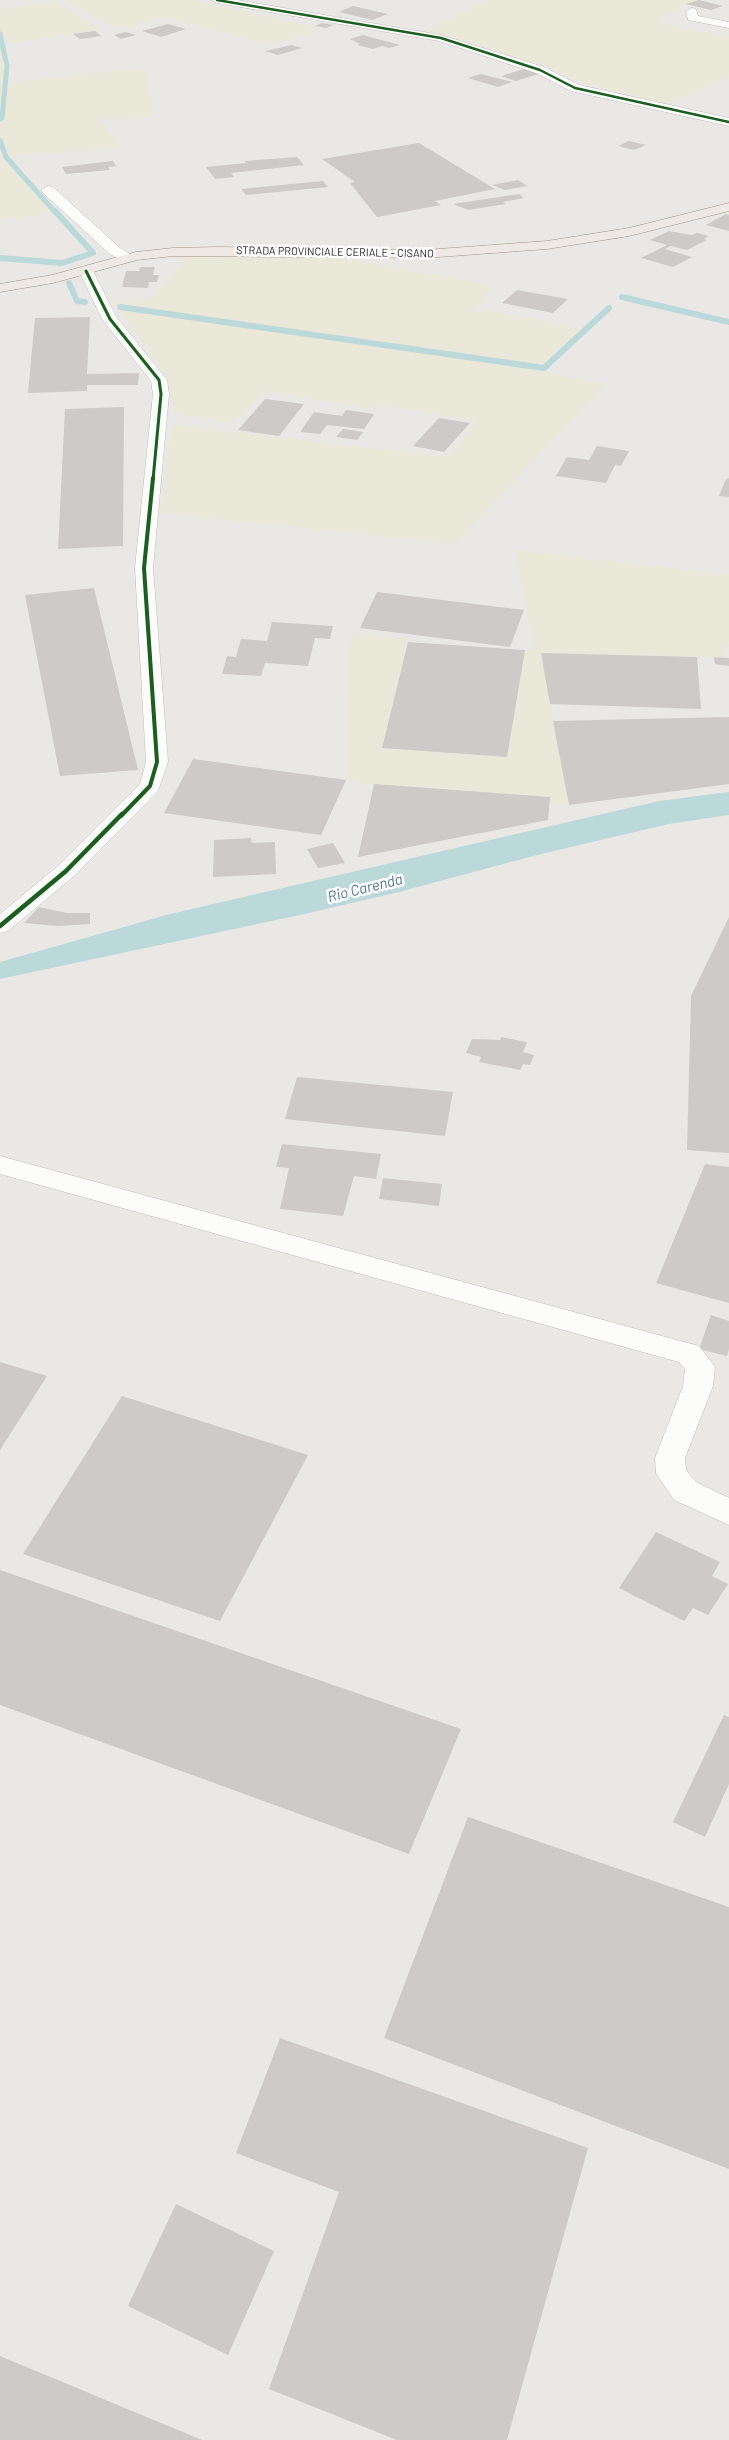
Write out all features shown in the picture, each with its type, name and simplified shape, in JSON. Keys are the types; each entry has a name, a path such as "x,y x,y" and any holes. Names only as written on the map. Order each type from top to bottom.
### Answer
{"main road":[{"name":"STRADA PROVINCIALE CERIALE - CISANO","path":"0,288 24,286 86,271 127,258 173,252 425,254 547,245 629,232 729,207"}],"street":[{"path":"217,0 441,38 540,70 575,88 729,122"},
{"path":"692,11 692,18 729,26"},
{"path":"48,190 115,251 127,258"},
{"path":"0,926 66,871 150,786 157,762 144,568 161,394 159,380 110,320 86,271"},
{"path":"0,1165 689,1354 700,1367 698,1386 670,1458 671,1473 685,1491 729,1512"}],"shaded area":[{"path":"65,0 197,0 321,29 270,45 164,17 125,27 113,27"},
{"path":"491,0 694,0 658,20 661,23 729,37 729,78 725,78 669,105 573,80 554,70 470,43 421,32"},
{"path":"58,2 102,30 0,44 0,9"},
{"path":"0,44 10,82 141,68 148,72 153,118 99,119 122,148 10,156 0,131"},
{"path":"0,157 3,157 52,212 0,220"},
{"path":"187,256 339,258 491,284 493,286 484,299 471,311 481,313 487,310 584,329 537,370 606,384 455,544 160,513 172,425 450,457 477,421 393,406 364,407 265,391 234,423 176,414 165,373 126,321 114,300 155,297"},
{"path":"515,550 729,575 729,639 724,657 541,653 569,805 549,804 550,797 374,784 346,780 348,646 353,633 408,639 382,748 507,757 525,650 534,650"}],"water":[{"path":"729,792 729,815 669,824 541,854 395,893 0,979 0,962 170,914 659,801"}],"building":[{"path":"699,0 723,6 711,10 686,4"},
{"path":"353,6 388,14 372,20 339,12"},
{"path":"322,23 334,25 326,28 314,26"},
{"path":"168,24 186,29 161,37 142,31"},
{"path":"95,31 101,36 80,39 73,34"},
{"path":"126,32 136,35 121,39 114,35"},
{"path":"363,35 400,45 389,48 382,46 373,49 357,45 360,44 350,39"},
{"path":"292,45 302,48 278,55 265,51"},
{"path":"527,68 542,73 516,81 501,76"},
{"path":"481,74 512,82 498,87 468,78"},
{"path":"629,141 646,145 634,150 618,146"},
{"path":"419,143 495,189 435,201 441,205 377,217 350,183 355,182 322,159"},
{"path":"297,157 304,165 231,173 234,177 215,179 206,167 246,163 244,161"},
{"path":"113,161 116,166 108,167 110,170 66,174 62,167"},
{"path":"518,180 527,186 505,190 492,185"},
{"path":"323,181 328,187 246,195 241,189"},
{"path":"519,194 524,198 503,202 506,204 468,210 453,204"},
{"path":"726,214 729,215 729,231 706,225"},
{"path":"669,231 709,236 704,239 707,240 687,250 671,246 665,249 692,257 673,267 641,258 667,245 650,240"},
{"path":"140,267 155,267 153,275 159,275 157,282 149,282 148,288 122,287 126,271 139,271"},
{"path":"517,290 568,299 553,313 502,303"},
{"path":"90,317 87,374 139,373 138,385 87,385 87,391 28,393 35,318"},
{"path":"265,399 304,404 279,436 238,430"},
{"path":"124,407 123,546 58,549 65,409"},
{"path":"346,410 374,414 364,429 327,425 320,434 300,432 314,412 342,416"},
{"path":"439,418 470,423 444,452 413,446"},
{"path":"343,429 363,432 357,440 336,437"},
{"path":"597,446 629,451 621,466 615,465 606,483 556,476 567,457 589,460"},
{"path":"729,478 729,497 719,496 726,479"},
{"path":"94,588 138,770 60,776 25,595"},
{"path":"377,592 524,610 510,647 360,628"},
{"path":"272,622 333,626 330,639 315,638 308,666 265,663 261,676 222,674 227,656 236,657 241,639 267,641"},
{"path":"408,642 525,650 507,757 382,748"},
{"path":"541,653 697,657 701,709 550,704"},
{"path":"714,657 729,658 729,666 715,664"},
{"path":"729,717 729,784 569,805 553,721"},
{"path":"193,759 346,780 321,835 164,813"},
{"path":"374,784 550,797 548,820 358,857"},
{"path":"251,838 252,843 275,842 276,874 213,877 214,840"},
{"path":"333,843 345,863 318,868 307,849"},
{"path":"39,907 67,913 90,913 90,924 58,926 24,923"},
{"path":"729,917 729,1153 687,1150 691,996"},
{"path":"501,1037 527,1042 523,1052 534,1055 530,1065 523,1064 520,1070 479,1062 481,1057 466,1053 472,1039 500,1040"},
{"path":"297,1077 453,1092 445,1136 285,1119"},
{"path":"282,1144 381,1154 376,1179 354,1176 343,1216 280,1209 289,1168 276,1167"},
{"path":"705,1164 729,1167 729,1303 656,1283"},
{"path":"383,1178 442,1184 439,1206 379,1199"},
{"path":"711,1315 729,1321 729,1349 727,1356 699,1349"},
{"path":"0,1362 47,1376 0,1450"},
{"path":"122,1396 308,1455 220,1621 23,1554"},
{"path":"656,1532 720,1562 712,1576 728,1584 708,1615 693,1608 684,1621 619,1588"},
{"path":"0,1570 461,1729 409,1854 0,1705"},
{"path":"724,1715 729,1717 729,1784 705,1837 673,1822"},
{"path":"468,1817 729,1907 729,2169 384,2038"},
{"path":"280,2038 588,2148 507,2440 397,2440 269,2389 339,2192 236,2153"},
{"path":"176,2204 274,2251 228,2355 128,2306"},
{"path":"0,2356 202,2440 0,2440"}],"waterway":[{"path":"0,34 7,66 2,118 0,119"},
{"path":"0,140 6,157 56,213"},
{"path":"0,258 62,263 93,253 55,211"},
{"name":"Rio Carenda","path":"69,283 77,301 85,302"},
{"path":"622,297 729,322"},
{"path":"120,307 544,368 609,308"}],"cycle path":[{"path":"217,0 441,38 540,70 575,88 729,122"},
{"path":"0,926 66,871 150,786 157,762 144,568 161,394 159,380 110,319 86,271"}]}
